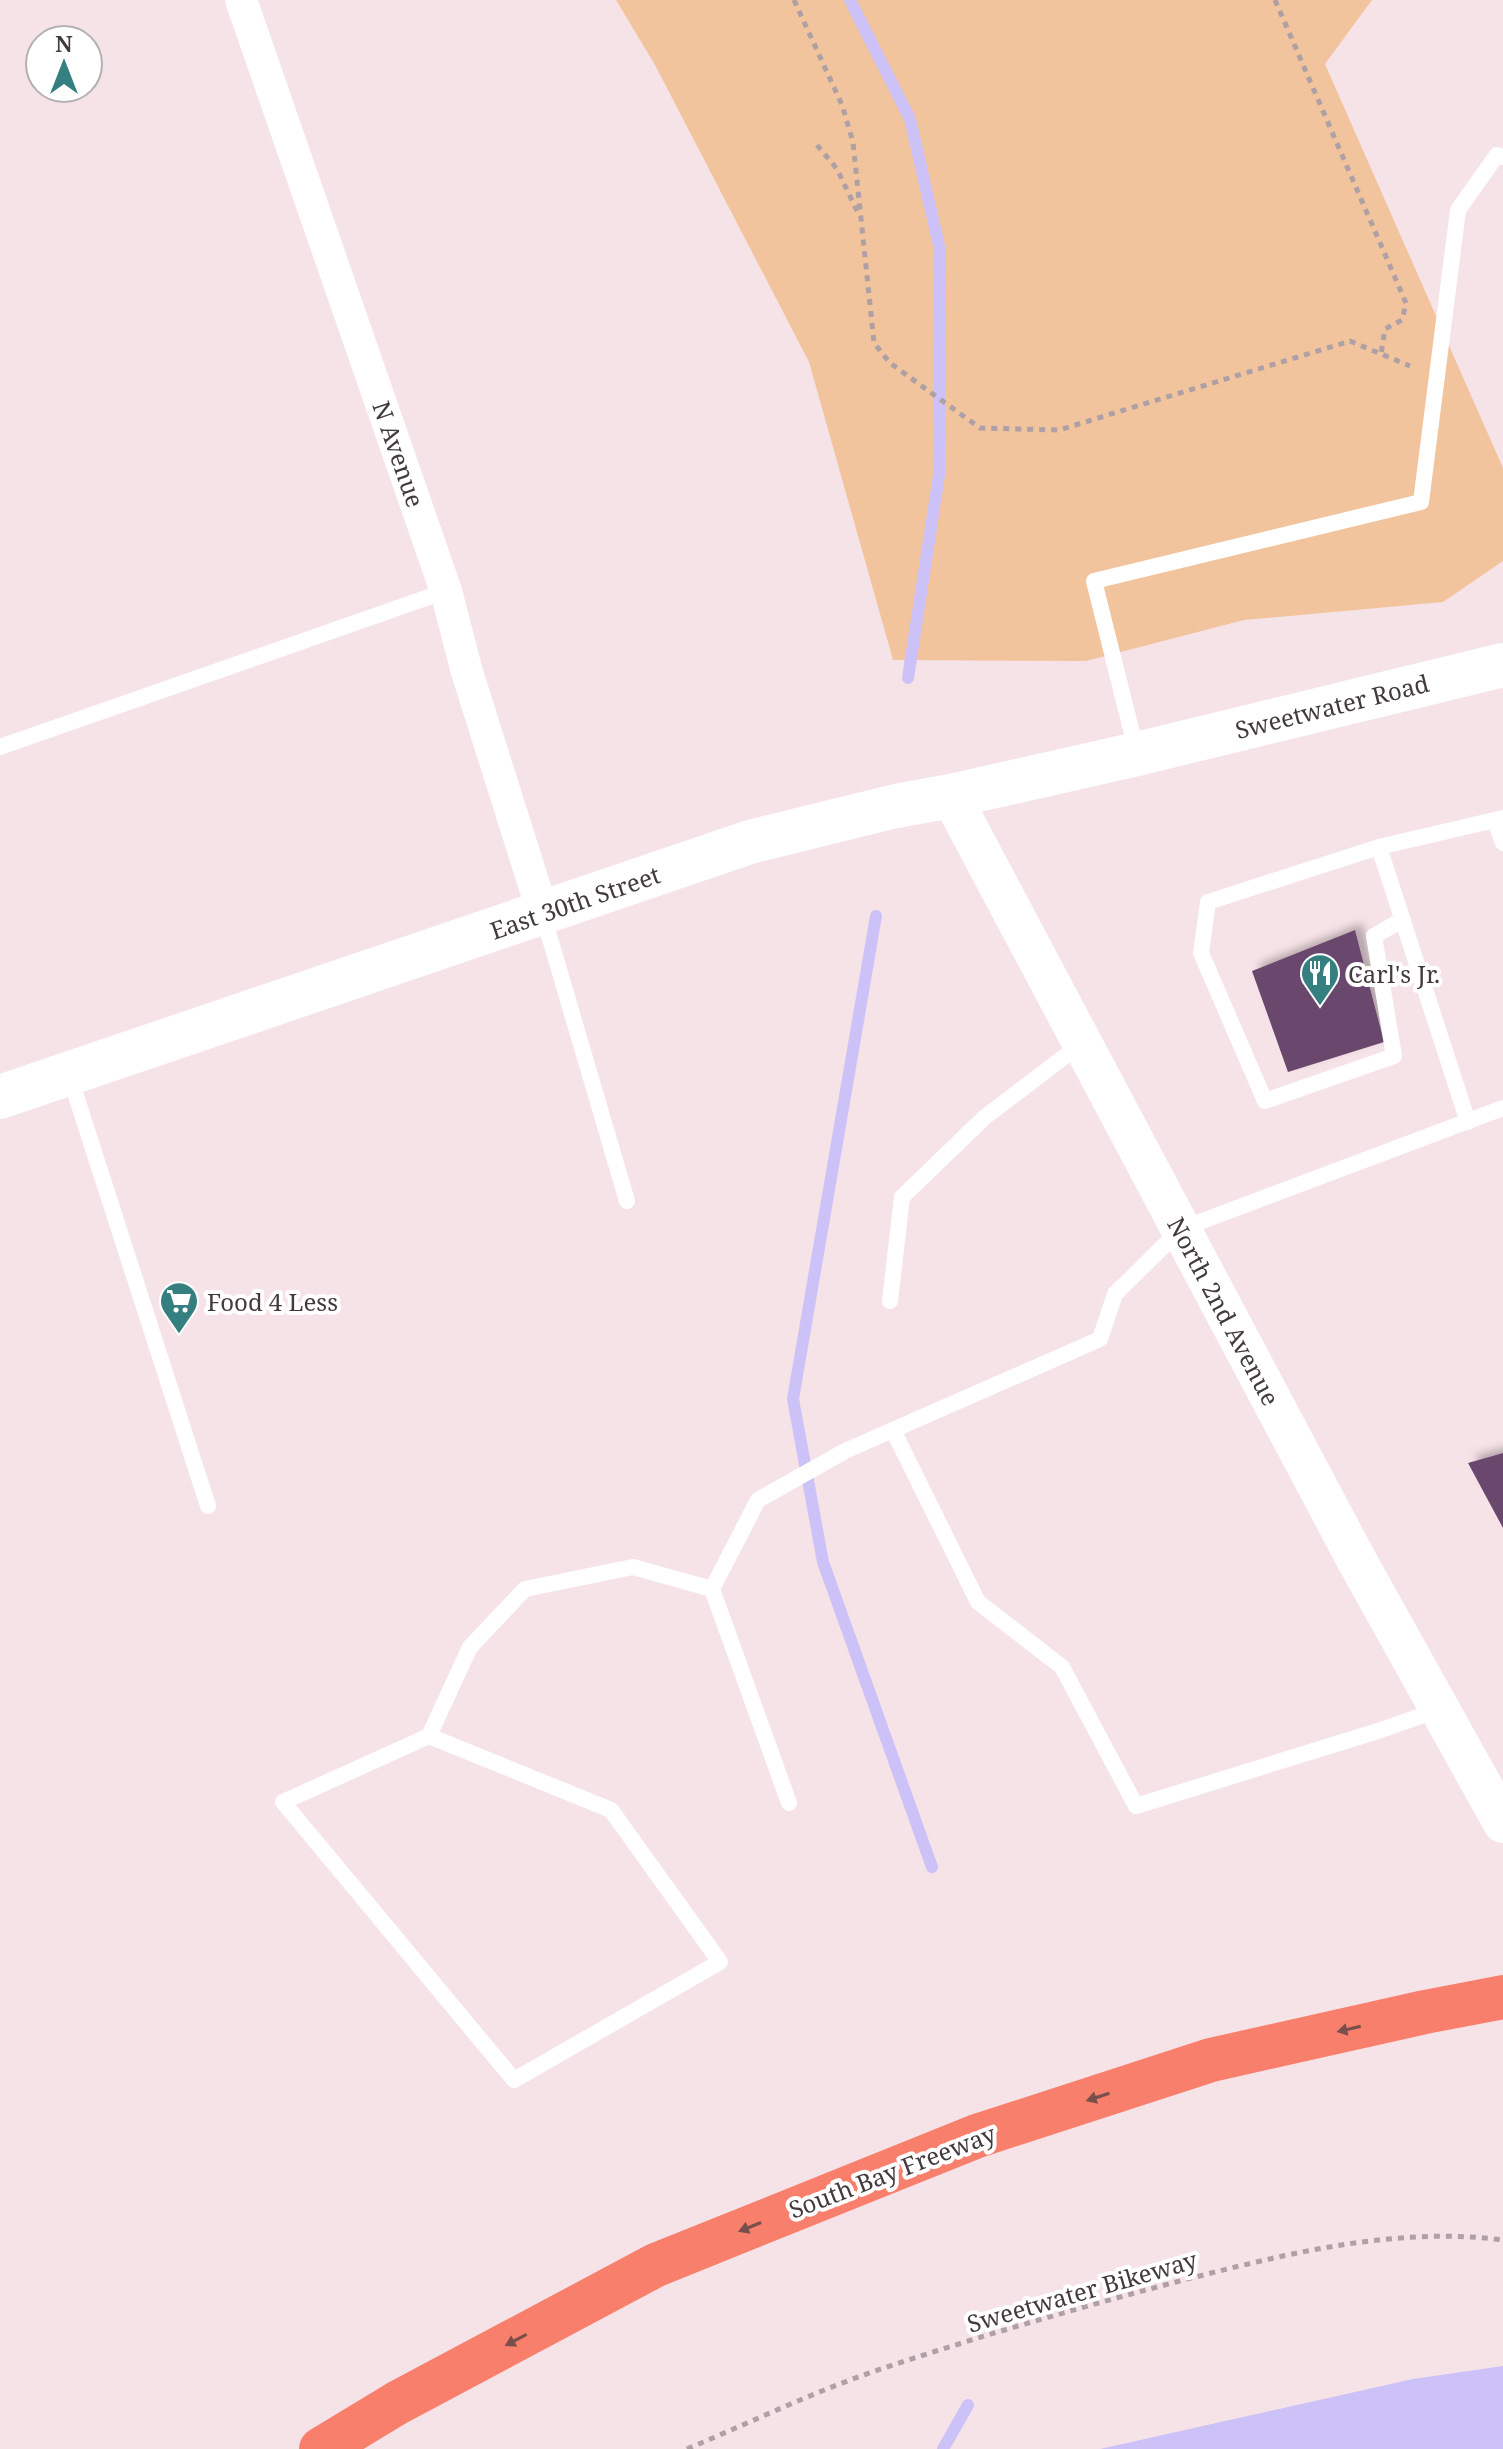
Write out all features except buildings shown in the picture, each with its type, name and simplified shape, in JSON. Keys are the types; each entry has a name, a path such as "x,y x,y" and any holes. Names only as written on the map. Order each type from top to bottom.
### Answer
{"highway":[{"name":"South Bay Freeway","path":"321,2449 397,2403 656,2265 977,2136 1211,2060 1503,1997"}],"main road":[{"name":"Sweetwater Road","path":"1150,751 1503,665"},
{"name":"East 30th Street","path":"0,1097 753,841 896,806 1150,751"}],"street":[{"name":"N Avenue","path":"241,0 446,591 467,672 543,913"},
{"name":"North 2nd Avenue","path":"951,796 1349,1545 1503,1823"}],"lane":[{"path":"1150,751 1094,581 1421,502 1458,210 1497,155 1503,157"},
{"path":"0,747 446,591"},
{"path":"1402,920 1374,936 1394,1056 1265,1101 1201,953 1208,902 1379,847 1499,819 1503,843"},
{"path":"1379,847 1468,1122"},
{"path":"543,913 627,1201"},
{"path":"890,1301 902,1197 985,1117 1082,1043"},
{"path":"69,1074 208,1506"},
{"path":"789,1803 712,1589 758,1500 845,1451 1100,1339 1115,1294 1181,1229 1503,1108"},
{"path":"893,1430 978,1602 1062,1667 1136,1806 1440,1709"},
{"path":"429,1736 611,1810 720,1962 514,2080 283,1802 429,1736 470,1647 525,1589 633,1567 712,1589"}],"path":[{"path":"794,0 842,105 853,142 874,343 890,363 980,428 1059,430 1350,341 1437,377"},
{"path":"1275,0 1406,303 1402,320 1385,329 1381,354"},
{"path":"817,145 837,169 859,215"},
{"name":"Sweetwater Bikeway","path":"687,2449 871,2373 1093,2304 1231,2268 1346,2244 1424,2236 1503,2240"}],"shaded area":[{"path":"616,0 1372,0 1325,64 1503,468 1503,561 1443,602 1244,620 1086,661 893,660 809,362 655,65"},
{"path":"1503,2366 1503,2449 1100,2449 1413,2379"}],"waterway":[{"path":"850,0 910,119 940,250 939,475 908,678"},
{"path":"876,916 793,1399 823,1562 932,1867"},
{"path":"943,2449 968,2405"}],"place":[{"name":"Carl's Jr.","path":"1320,1007"},
{"name":"Food 4 Less","path":"179,1335"}]}
